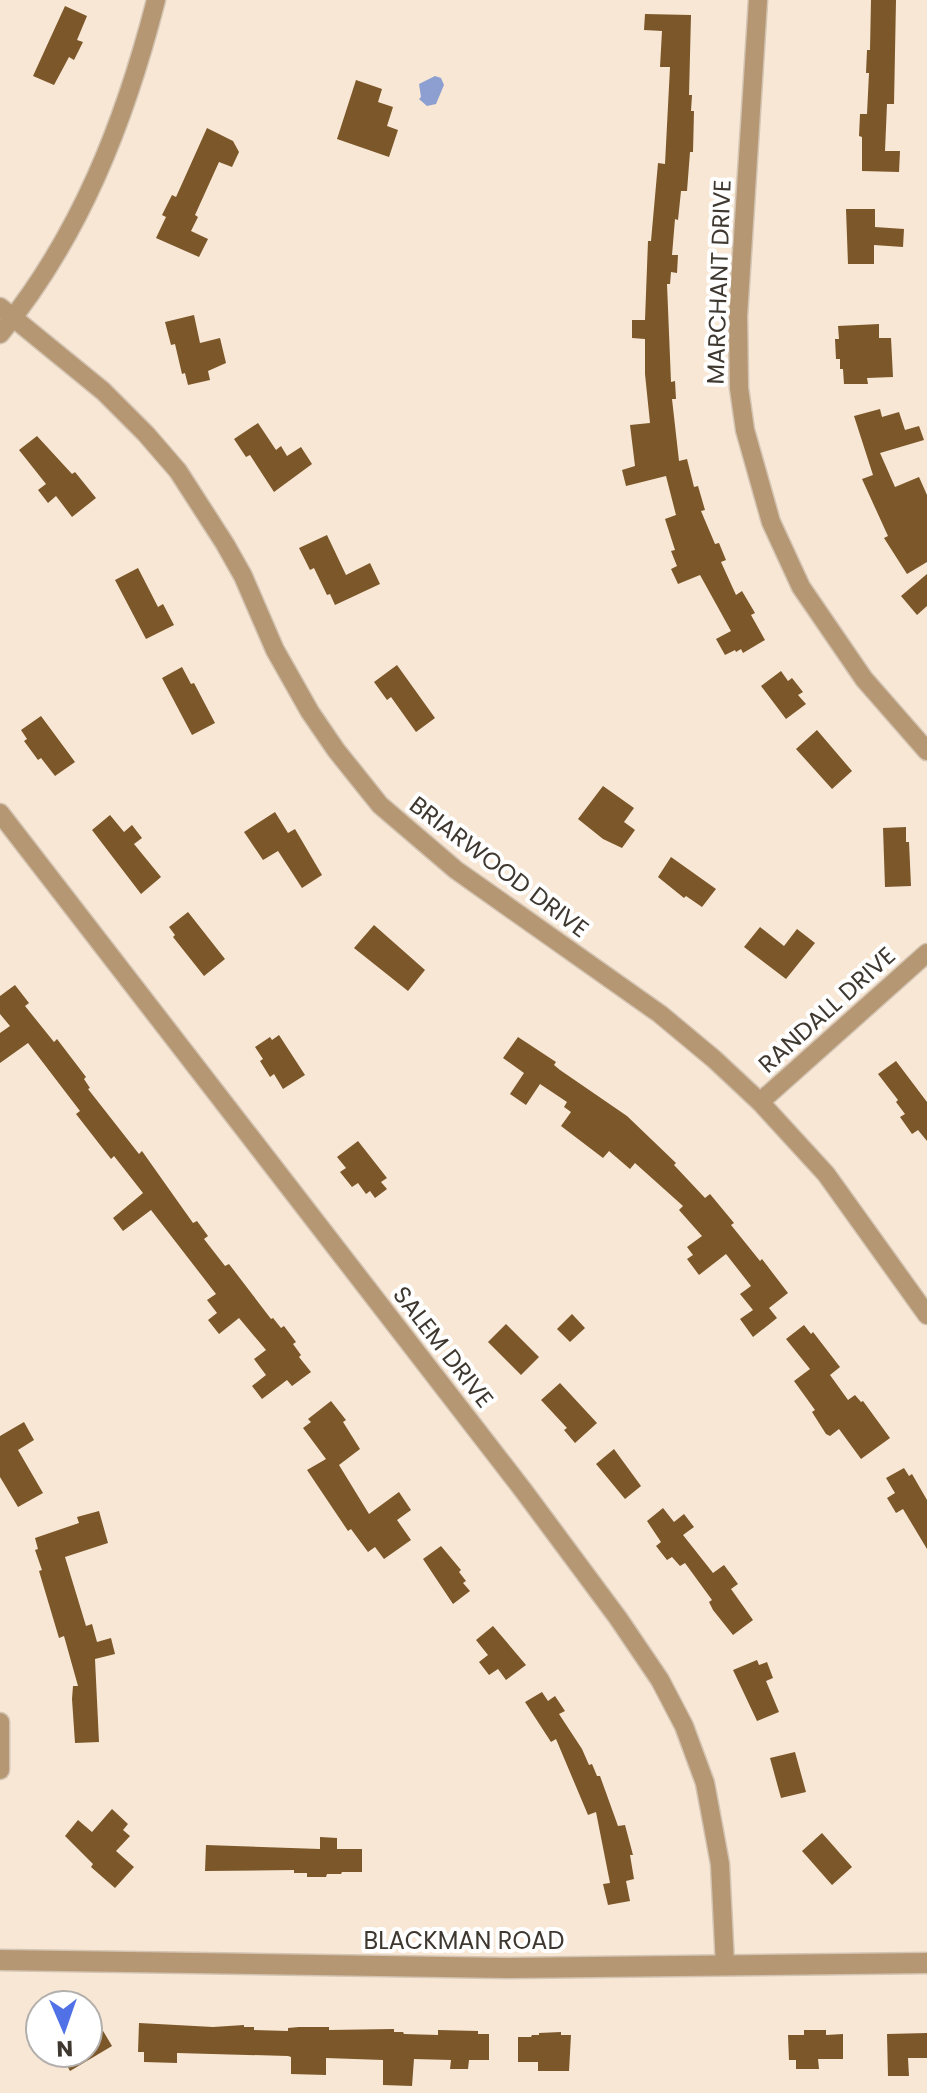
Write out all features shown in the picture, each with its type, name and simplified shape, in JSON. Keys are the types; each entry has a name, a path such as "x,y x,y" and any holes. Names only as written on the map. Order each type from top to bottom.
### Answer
{"street":[{"path":"0,334 7,312 65,241 92,188 118,127 156,0"},
{"name":"MARCHANT DRIVE","path":"758,0 738,316 739,388 745,430 771,522 801,587 864,679 927,751"},
{"name":"BRIARWOOD DRIVE","path":"7,312 124,411 178,471 231,554 275,650 310,712 380,805 456,870 660,1014 714,1059 760,1102 826,1174 927,1315"},
{"name":"SALEM DRIVE","path":"0,813 523,1490 660,1680 684,1726 705,1783 720,1864 725,1965"},
{"name":"RANDALL DRIVE","path":"760,1102 927,953"},
{"path":"0,1722 0,1770"},
{"name":"BLACKMAN ROAD","path":"0,1960 508,1968 927,1963"}],"water":[{"path":"435,76 441,78 444,85 436,104 427,106 419,99 419,84"}],"building":[{"path":"871,0 896,0 894,104 887,104 885,151 900,151 899,172 862,171 860,114 867,114 869,73 866,73 867,50 870,50"},
{"path":"65,6 87,16 77,40 83,42 74,60 69,57 54,85 33,76"},
{"path":"645,14 691,15 689,95 692,95 691,111 694,111 693,152 690,152 687,191 681,191 678,220 675,219 672,255 678,255 677,273 671,272 670,284 667,284 671,382 675,381 676,399 672,399 679,461 687,459 694,487 698,486 705,510 701,511 715,544 719,543 726,560 721,562 736,595 742,591 755,613 751,615 765,640 743,653 741,649 725,655 716,639 731,631 700,575 678,584 671,569 677,566 665,519 676,515 666,476 626,486 622,470 635,466 630,425 650,423 645,339 632,338 632,320 645,320 648,241 651,241 658,163 665,164 670,67 660,67 662,31 644,30"},
{"path":"356,80 382,89 378,102 393,107 387,126 398,130 389,157 337,139"},
{"path":"207,128 233,141 239,152 232,167 219,162 195,215 198,217 191,231 208,239 199,257 156,238 166,217 162,215 172,195 176,197"},
{"path":"846,209 875,209 875,227 904,229 903,247 874,245 874,264 848,264"},
{"path":"194,315 200,343 220,338 226,363 208,371 210,380 188,385 165,322"},
{"path":"879,324 879,338 891,338 893,377 867,378 868,384 844,384 840,359 836,359 838,326"},
{"path":"880,409 882,417 899,412 905,430 919,426 924,440 880,453 895,487 919,477 927,495 927,562 907,574 884,538 888,536 862,479 873,475 854,416"},
{"path":"258,423 276,450 281,446 287,456 301,447 312,464 274,492 250,455 246,457 234,439"},
{"path":"37,436 72,474 75,472 96,498 72,517 56,496 48,503 38,490 46,484 19,450"},
{"path":"327,535 346,575 370,563 380,584 335,605 314,568 310,570 299,548"},
{"path":"138,568 158,607 163,604 174,625 146,639 115,580"},
{"path":"927,574 927,606 917,615 901,596"},
{"path":"397,665 435,718 416,732 391,697 387,700 374,682"},
{"path":"182,667 215,723 192,735 162,678"},
{"path":"781,671 788,681 792,678 803,692 798,695 806,704 786,719 761,686"},
{"path":"41,716 75,762 55,776 41,758 38,760 24,741 27,739 21,730"},
{"path":"817,730 852,771 832,789 796,749"},
{"path":"603,786 634,808 624,822 635,830 622,848 603,839 578,819"},
{"path":"275,812 288,833 295,829 322,875 302,888 278,851 263,860 244,832"},
{"path":"110,815 124,832 132,825 142,838 134,844 161,877 141,894 92,830"},
{"path":"906,827 911,886 885,887 883,828"},
{"path":"671,857 716,889 702,907 686,896 684,898 658,877"},
{"path":"188,912 225,959 204,976 173,937 175,935 169,927"},
{"path":"374,925 425,970 408,991 354,948"},
{"path":"760,927 784,946 797,929 815,943 786,979 744,947"},
{"path":"15,985 29,1003 25,1006 54,1042 57,1039 86,1077 88,1089 139,1154 142,1151 193,1223 197,1221 208,1236 204,1239 225,1266 229,1264 271,1319 281,1328 284,1326 296,1342 293,1344 301,1355 299,1357 311,1372 292,1386 287,1380 262,1399 252,1386 266,1375 254,1359 266,1350 239,1318 219,1334 208,1320 217,1313 207,1300 216,1294 151,1210 123,1231 113,1218 143,1193 114,1156 111,1159 76,1114 80,1111 28,1043 0,1063 0,1033 10,1026 0,1014 0,996"},
{"path":"279,1035 305,1075 283,1089 274,1074 270,1077 255,1047"},
{"path":"518,1037 627,1116 676,1163 674,1165 705,1198 710,1194 734,1223 731,1225 788,1293 769,1308 777,1318 753,1337 740,1319 753,1310 740,1294 751,1286 726,1254 699,1275 687,1259 693,1255 687,1247 702,1236 679,1210 683,1206 635,1163 630,1169 609,1151 603,1158 561,1126 571,1112 564,1107 567,1102 540,1084 526,1105 510,1094 524,1073 503,1058"},
{"path":"896,1061 927,1102 927,1141 918,1130 912,1134 900,1117 905,1114 896,1102 898,1100 878,1074"},
{"path":"358,1141 387,1178 381,1182 387,1189 375,1198 370,1191 366,1194 358,1183 352,1187 340,1172 346,1168 337,1157"},
{"path":"572,1314 585,1328 570,1342 557,1329"},
{"path":"506,1324 539,1357 521,1375 488,1342"},
{"path":"804,1325 840,1367 830,1375 848,1400 855,1395 863,1401 890,1438 861,1459 839,1429 830,1436 826,1434 812,1412 815,1410 794,1381 810,1369 786,1339"},
{"path":"560,1383 597,1423 575,1443 564,1430 567,1428 541,1400"},
{"path":"331,1401 346,1420 343,1422 360,1449 339,1465 369,1514 399,1492 411,1510 397,1520 411,1540 384,1559 375,1547 368,1552 351,1529 348,1531 307,1470 326,1459 303,1428 311,1422 308,1419"},
{"path":"24,1422 34,1440 18,1450 43,1493 18,1507 0,1477 0,1436"},
{"path":"614,1449 641,1486 625,1499 596,1464"},
{"path":"904,1468 909,1476 912,1474 927,1500 927,1549 903,1509 896,1513 887,1498 895,1493 886,1478"},
{"path":"663,1508 674,1522 684,1514 694,1527 683,1535 713,1573 724,1565 738,1584 731,1589 753,1620 733,1635 713,1610 709,1602 712,1600 685,1563 680,1566 672,1557 667,1560 656,1546 661,1542 647,1521"},
{"path":"99,1511 108,1543 65,1557 86,1626 92,1624 97,1642 111,1638 115,1654 95,1659 99,1742 75,1743 72,1699 73,1686 78,1686 64,1636 59,1638 39,1571 42,1570 35,1550 38,1549 35,1538 79,1523 77,1517"},
{"path":"441,1546 461,1570 459,1572 466,1581 463,1583 470,1591 453,1604 423,1559"},
{"path":"493,1626 526,1665 506,1680 498,1669 489,1675 479,1662 488,1655 476,1640"},
{"path":"757,1660 759,1665 767,1662 773,1678 766,1681 779,1712 757,1721 733,1670"},
{"path":"542,1692 548,1701 555,1696 565,1711 559,1714 589,1765 592,1764 597,1776 600,1776 618,1826 625,1825 633,1855 630,1855 634,1879 626,1881 630,1901 608,1905 603,1884 610,1883 596,1812 588,1815 556,1739 551,1742 525,1702"},
{"path":"795,1752 806,1792 781,1798 770,1758"},
{"path":"112,1809 128,1824 123,1830 130,1836 116,1851 134,1867 115,1888 91,1867 93,1864 65,1836 78,1820 92,1832"},
{"path":"822,1833 852,1867 832,1885 802,1851"},
{"path":"320,1837 337,1838 337,1849 362,1849 362,1872 307,1877 307,1873 294,1873 294,1870 205,1871 206,1845 320,1849"},
{"path":"139,2023 213,2027 244,2025 254,2027 254,2030 288,2031 288,2028 299,2027 394,2029 394,2032 404,2034 438,2035 438,2030 478,2031 478,2034 489,2034 489,2060 469,2060 468,2069 450,2069 451,2060 414,2059 412,2086 383,2085 383,2060 326,2058 326,2075 291,2074 291,2057 288,2056 177,2053 177,2063 144,2062 144,2052 138,2052"},
{"path":"804,2030 826,2030 826,2035 843,2034 843,2059 818,2059 819,2069 796,2069 796,2060 789,2060 788,2035 804,2035"},
{"path":"104,2032 112,2046 104,2051"},
{"path":"561,2032 561,2035 571,2035 569,2071 538,2071 538,2062 518,2062 518,2037"},
{"path":"927,2033 927,2058 908,2058 909,2076 888,2076 887,2034"}]}
